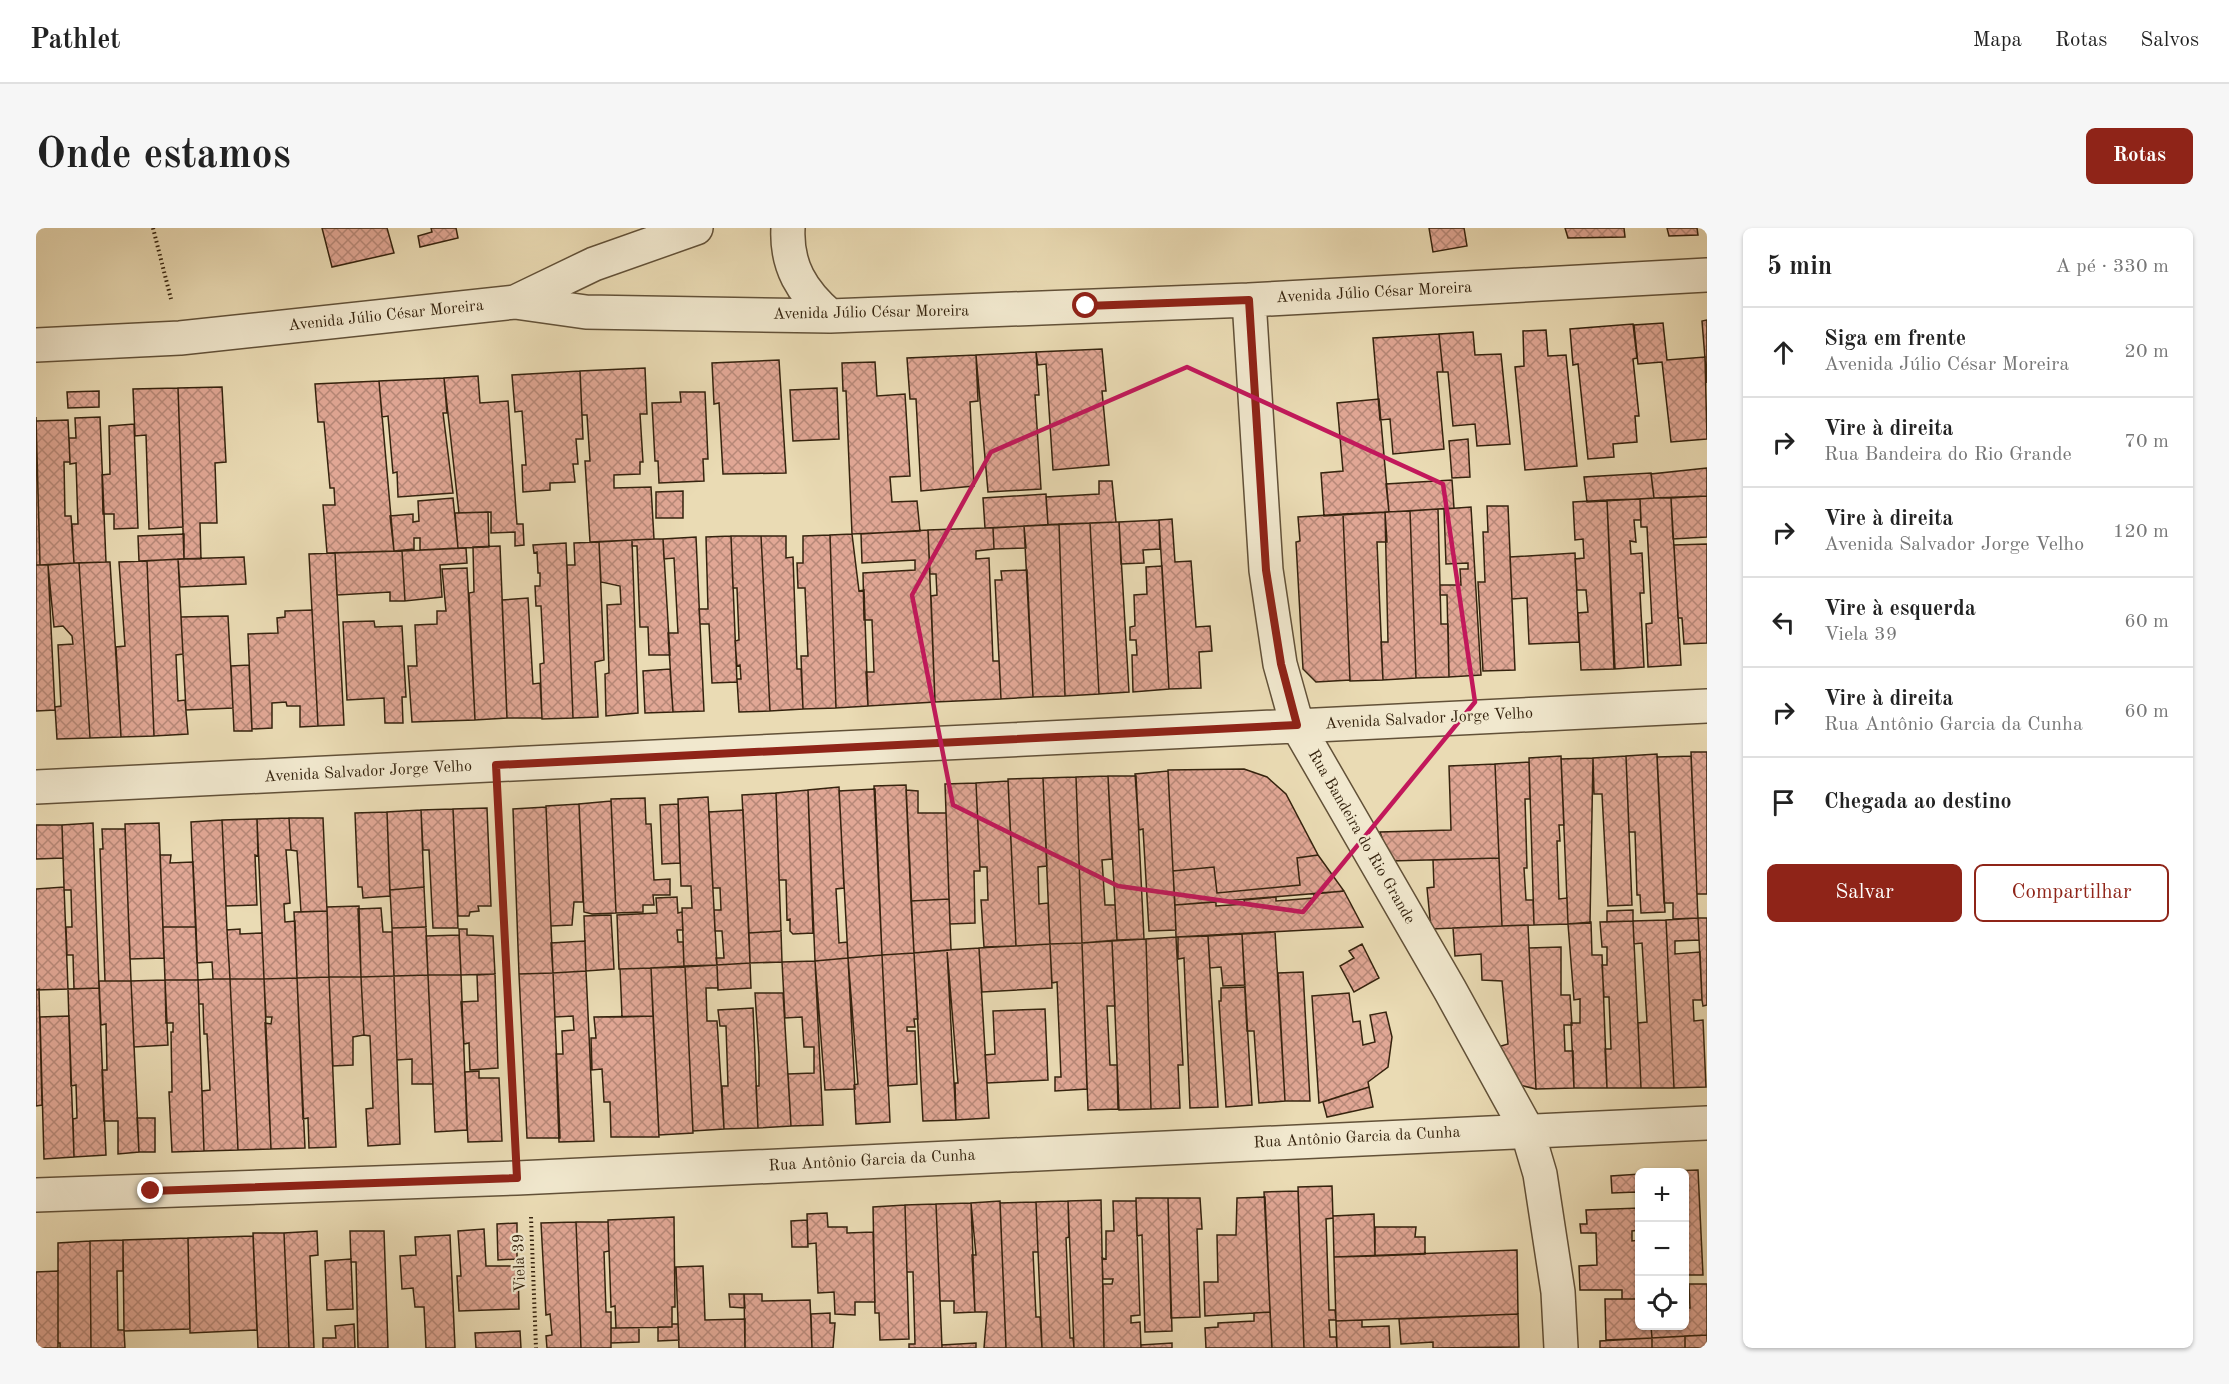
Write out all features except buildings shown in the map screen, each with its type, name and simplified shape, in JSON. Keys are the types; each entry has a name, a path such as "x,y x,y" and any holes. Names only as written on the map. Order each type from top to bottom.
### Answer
{"street":[{"path":"515,302 594,264 696,228"},
{"path":"788,228 787,249 795,277 813,301 830,316"},
{"name":"Avenida Júlio César Moreira","path":"36,345 180,338 515,302 586,312 830,316 1249,300 1707,275"},
{"name":"Rua Bandeira do Rio Grande","path":"1249,300 1266,570 1281,664 1297,725 1450,990 1527,1130 1540,1174 1558,1292 1561,1348"},
{"name":"Avenida Salvador Jorge Velho","path":"36,787 1707,706"},
{"name":"Rua Antônio Garcia da Cunha","path":"36,1195 523,1177 1707,1123"}],"path":[{"path":"153,228 180,338"},
{"name":"Viela 39","path":"496,765 536,1348"}],"highlighted area":[{"path":"1187,367 1443,484 1475,702 1303,912 1118,886 953,805 912,595 991,452"}],"route":[{"path":"151,1191 517,1178 496,765 734,755 1297,725 1281,664 1266,570 1249,300 1086,306"}]}
